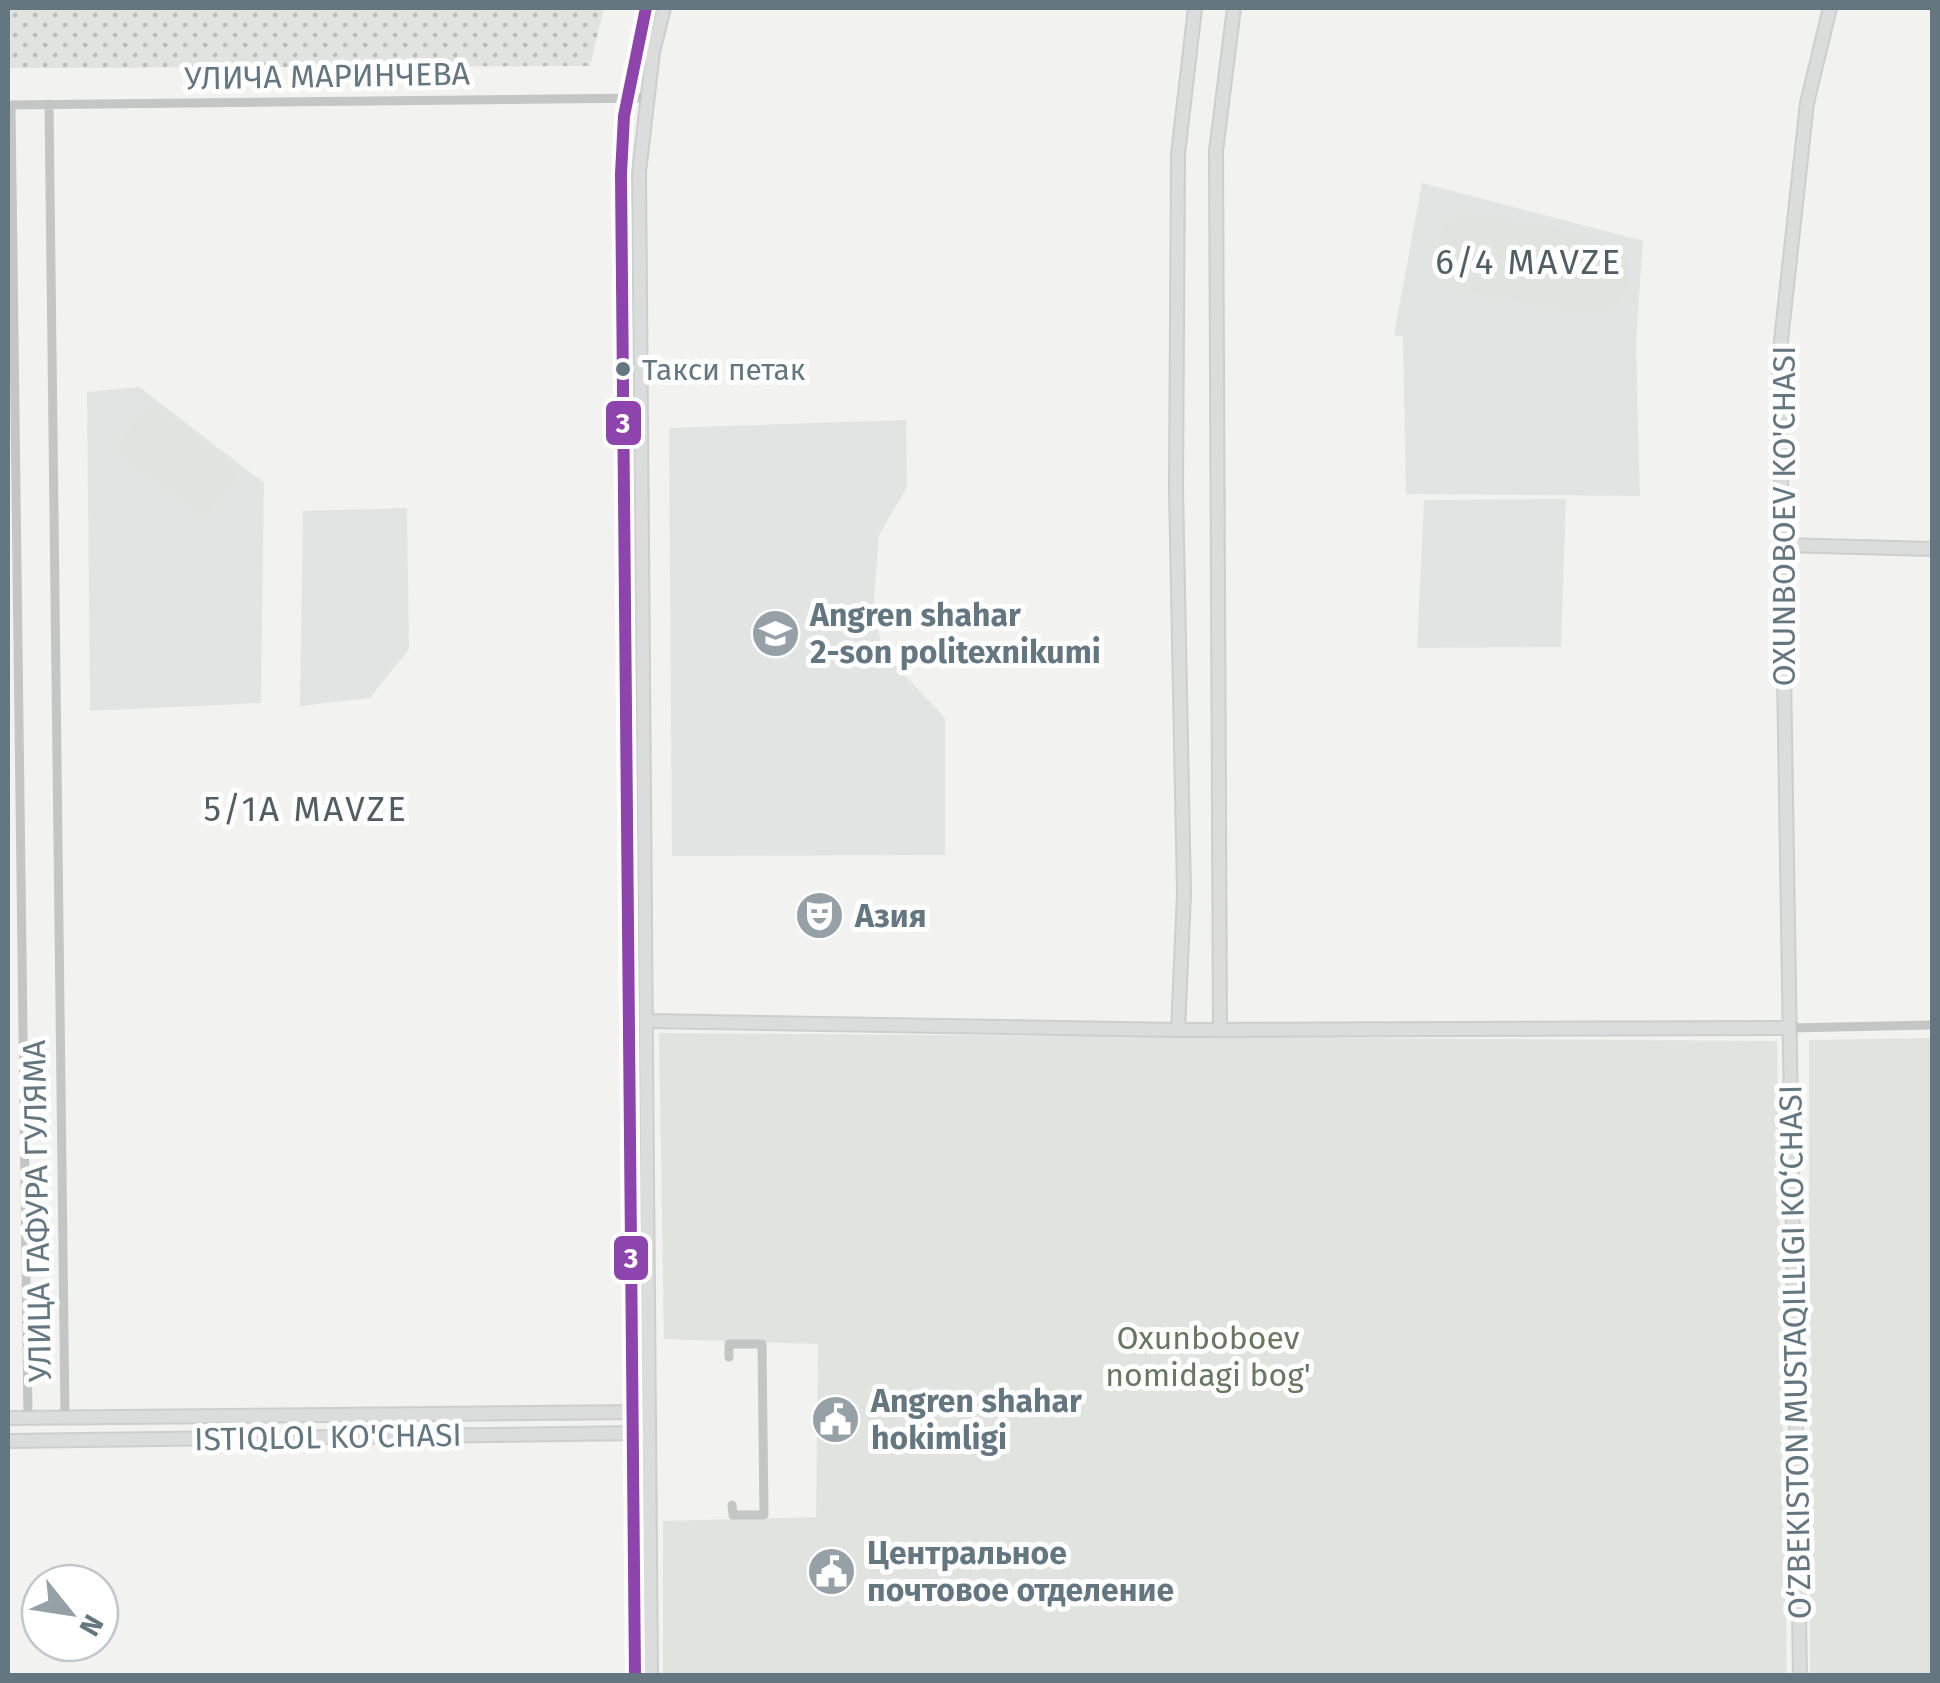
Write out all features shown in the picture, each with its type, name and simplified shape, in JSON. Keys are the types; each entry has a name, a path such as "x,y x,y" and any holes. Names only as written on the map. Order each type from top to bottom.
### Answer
{"main road":[{"path":"636,1676 620,174 627,98 646,8"},
{"path":"651,1676 639,172 646,98 664,8"},
{"path":"1178,1030 1184,894 1176,489 1178,154 1195,8"},
{"path":"1220,1030 1216,152 1234,8"},
{"name":"OXUNBOBOEV KO'CHASI","path":"1790,1028 1779,359 1807,103 1830,8"},
{"path":"1782,544 1932,549"},
{"path":"646,1021 1178,1030 1790,1028"},
{"name":"O‘ZBEKISTON MUSTAQILLIGI KO‘CHASI","path":"1790,1028 1800,1676"},
{"path":"632,1357 649,1357"},
{"name":"ISTIQLOL KO'CHASI","path":"8,1418 650,1412"},
{"name":"ISTIQLOL KO'CHASI","path":"8,1442 650,1432"}],"street":[{"name":"УЛИЧА МАРИНЧЕВА","path":"9,105 646,98"},
{"name":"УЛИЦА ГАФУРА ГУЛЯМА","path":"49,104 65,1417"},
{"path":"9,105 28,1418"},
{"path":"1790,1028 1932,1025"},
{"path":"729,1357 729,1344 762,1344 764,1515 732,1515 732,1505"}],"shaded area":[{"path":"1422,183 1643,241 1636,342 1640,496 1406,494 1403,337 1394,335"},
{"path":"139,387 264,483 261,703 90,711 87,392"},
{"name":"Angren shahar 2-son politexnikumi","path":"906,420 907,487 879,535 873,613 884,653 945,718 945,855 672,856 669,428"},
{"path":"1566,499 1561,647 1417,648 1424,500"},
{"path":"407,508 409,649 370,698 300,706 303,511"}],"green space":[{"path":"8,8 604,8 590,66 8,68"},
{"path":"1473,212 1569,230 1615,245 1624,254 1630,275 1623,296 1606,311 1588,314 1487,295 1451,282 1439,271 1434,256 1438,237 1452,220"},
{"path":"149,403 239,471 206,517 115,451"},
{"name":"Oxunboboev nomidagi bog'","path":"659,1033 1777,1041 1787,1675 663,1675 663,1521 816,1517 818,1344 664,1339"},
{"path":"1932,1038 1932,1675 1810,1675 1809,1040"}],"transit line":[{"name":"3","path":"635,1676 621,174 624,116 646,8"}],"place":[{"name":"Такси петак","path":"623,369"},
{"name":"Angren shahar 2-son politexnikumi","path":"775,633"},
{"name":"Азия","path":"820,916"},
{"name":"Angren shahar hokimligi","path":"836,1419"},
{"name":"Центральное почтовое отделение","path":"832,1571"}],"district":[{"name":"6/4 MAVZE","path":"1529,262"},
{"name":"5/1A MAVZE","path":"306,809"}]}
